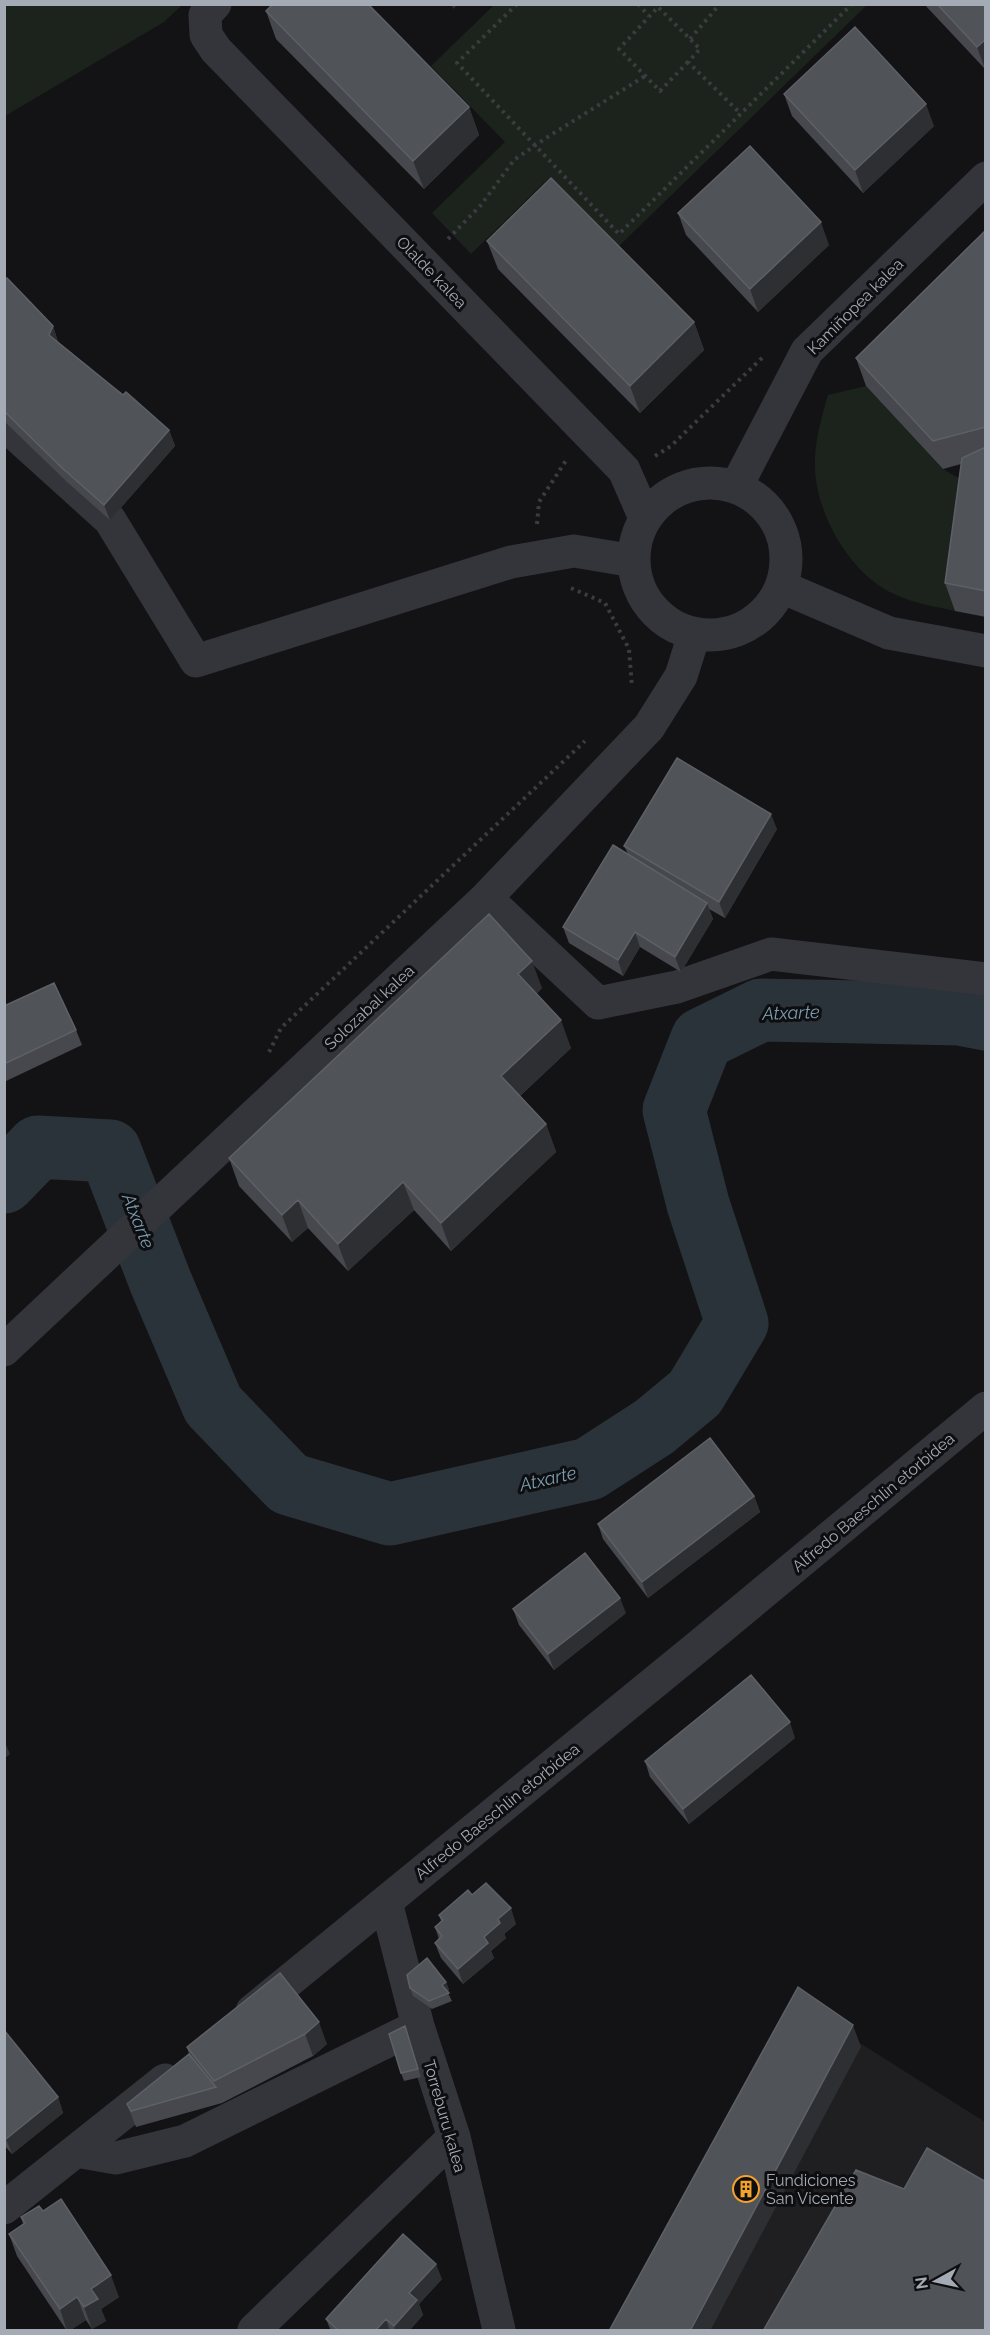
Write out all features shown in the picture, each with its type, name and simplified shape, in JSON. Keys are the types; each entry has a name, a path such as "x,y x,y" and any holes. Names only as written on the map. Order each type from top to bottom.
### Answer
{"street":[{"name":"Olalde kalea","path":"215,4 205,15 206,35 216,50 624,470 645,518"},
{"name":"Kamiñopea kalea","path":"736,487 807,351 986,178"},
{"path":"4,424 110,520 196,661 511,562 574,551 633,561"},
{"path":"710,482 736,487 758,498 774,516 784,539 787,563 782,587 772,606 756,621 737,631 716,636 694,634 671,625 651,608 638,587 633,561 636,539 645,518 662,499 685,486 710,482"},
{"path":"782,587 889,633 986,651"},
{"name":"Solozabal kalea","path":"9,1346 486,898 649,727 681,676 694,634"},
{"path":"486,898 598,1002 677,987 771,954 986,979"},
{"name":"Alfredo Baeschlin etorbidea","path":"230,2028 986,1408"},
{"name":"Torreburu kalea","path":"386,1902 418,2026 454,2137 499,2331"},
{"path":"76,2151 116,2158 185,2141 418,2026"},
{"path":"4,2208 184,2065"},
{"path":"254,2331 454,2137"}],"path":[{"path":"517,4 458,63 619,234 852,4"},
{"path":"638,4 649,16"},
{"path":"690,39 720,4"},
{"path":"658,7 690,39 700,49 660,91 619,49 658,7"},
{"path":"688,62 741,114"},
{"path":"446,242 482,205 514,160 645,76"},
{"path":"653,458 671,446 765,355"},
{"path":"591,435 573,449 538,502 537,530 550,583 565,586 605,603 629,649 632,693"},
{"path":"265,1060 281,1028 579,745 587,740"}],"shaded area":[{"path":"4,5 182,5 164,22 5,116"},
{"path":"494,5 867,5 616,249 548,179 471,254 432,213 505,142 431,66"},
{"path":"866,386 943,469 972,486 955,611 914,602 883,588 851,559 828,520 820,499 815,458 818,434 828,395"},
{"name":"Fundiciones San Vicente","path":"806,2009 985,2122 985,2330 629,2330"}],"building":[{"path":"273,4 368,4 469,107 413,161 266,11"},
{"path":"937,4 986,4 986,39 977,47"},
{"path":"855,27 926,104 855,170 784,94"},
{"path":"750,146 821,222 750,289 678,213"},
{"path":"551,178 694,322 630,386 487,241"},
{"path":"986,230 986,427 933,441 856,358"},
{"path":"7,278 53,326 49,335 123,395 126,392 169,430 104,505 4,411 4,280"},
{"path":"986,447 986,591 945,583 962,458"},
{"path":"677,758 771,814 719,902 624,846"},
{"path":"613,845 707,903 675,957 635,932 618,960 563,927"},
{"path":"489,914 532,961 518,974 561,1020 501,1076 546,1124 441,1223 403,1182 338,1244 298,1200 282,1215 229,1158"},
{"path":"54,983 76,1030 4,1064 4,1006"},
{"path":"710,1438 754,1496 642,1582 598,1524"},
{"path":"585,1553 620,1598 548,1654 513,1609"},
{"path":"751,1675 790,1722 683,1809 645,1761"},
{"path":"486,1883 511,1908 498,1919 500,1923 484,1937 488,1943 458,1969 435,1943 442,1936 435,1927 443,1920 439,1915 468,1890 472,1895"},
{"path":"427,1958 446,1982 442,1985 449,1993 429,2001 410,1988 407,1975"},
{"path":"280,1973 319,2022 305,2034 214,2081 187,2047"},
{"name":"Fundiciones San Vicente","path":"798,1987 853,2025 690,2331 609,2331"},
{"path":"405,2026 418,2069 401,2073 389,2034"},
{"path":"4,2030 58,2097 6,2139 4,2136"},
{"path":"189,2054 216,2087 131,2111 127,2104"},
{"name":"Fundiciones San Vicente","path":"927,2148 986,2182 986,2331 763,2331 856,2170 904,2189"},
{"path":"61,2199 111,2275 91,2289 98,2299 84,2307 77,2297 60,2309 9,2234 25,2223 21,2217 39,2206 43,2211"},
{"path":"403,2234 436,2264 409,2293 417,2300 394,2326 386,2319 375,2331 339,2331 326,2319"}],"waterway":[{"name":"Atxarte","path":"4,1182 38,1147 110,1151 161,1283 213,1405 289,1484 390,1514 589,1469 654,1427 695,1393 737,1323 698,1204 674,1110 702,1039 761,1010 960,1014 986,1019"}],"place":[{"name":"Fundiciones San Vicente","path":"746,2189"}]}
